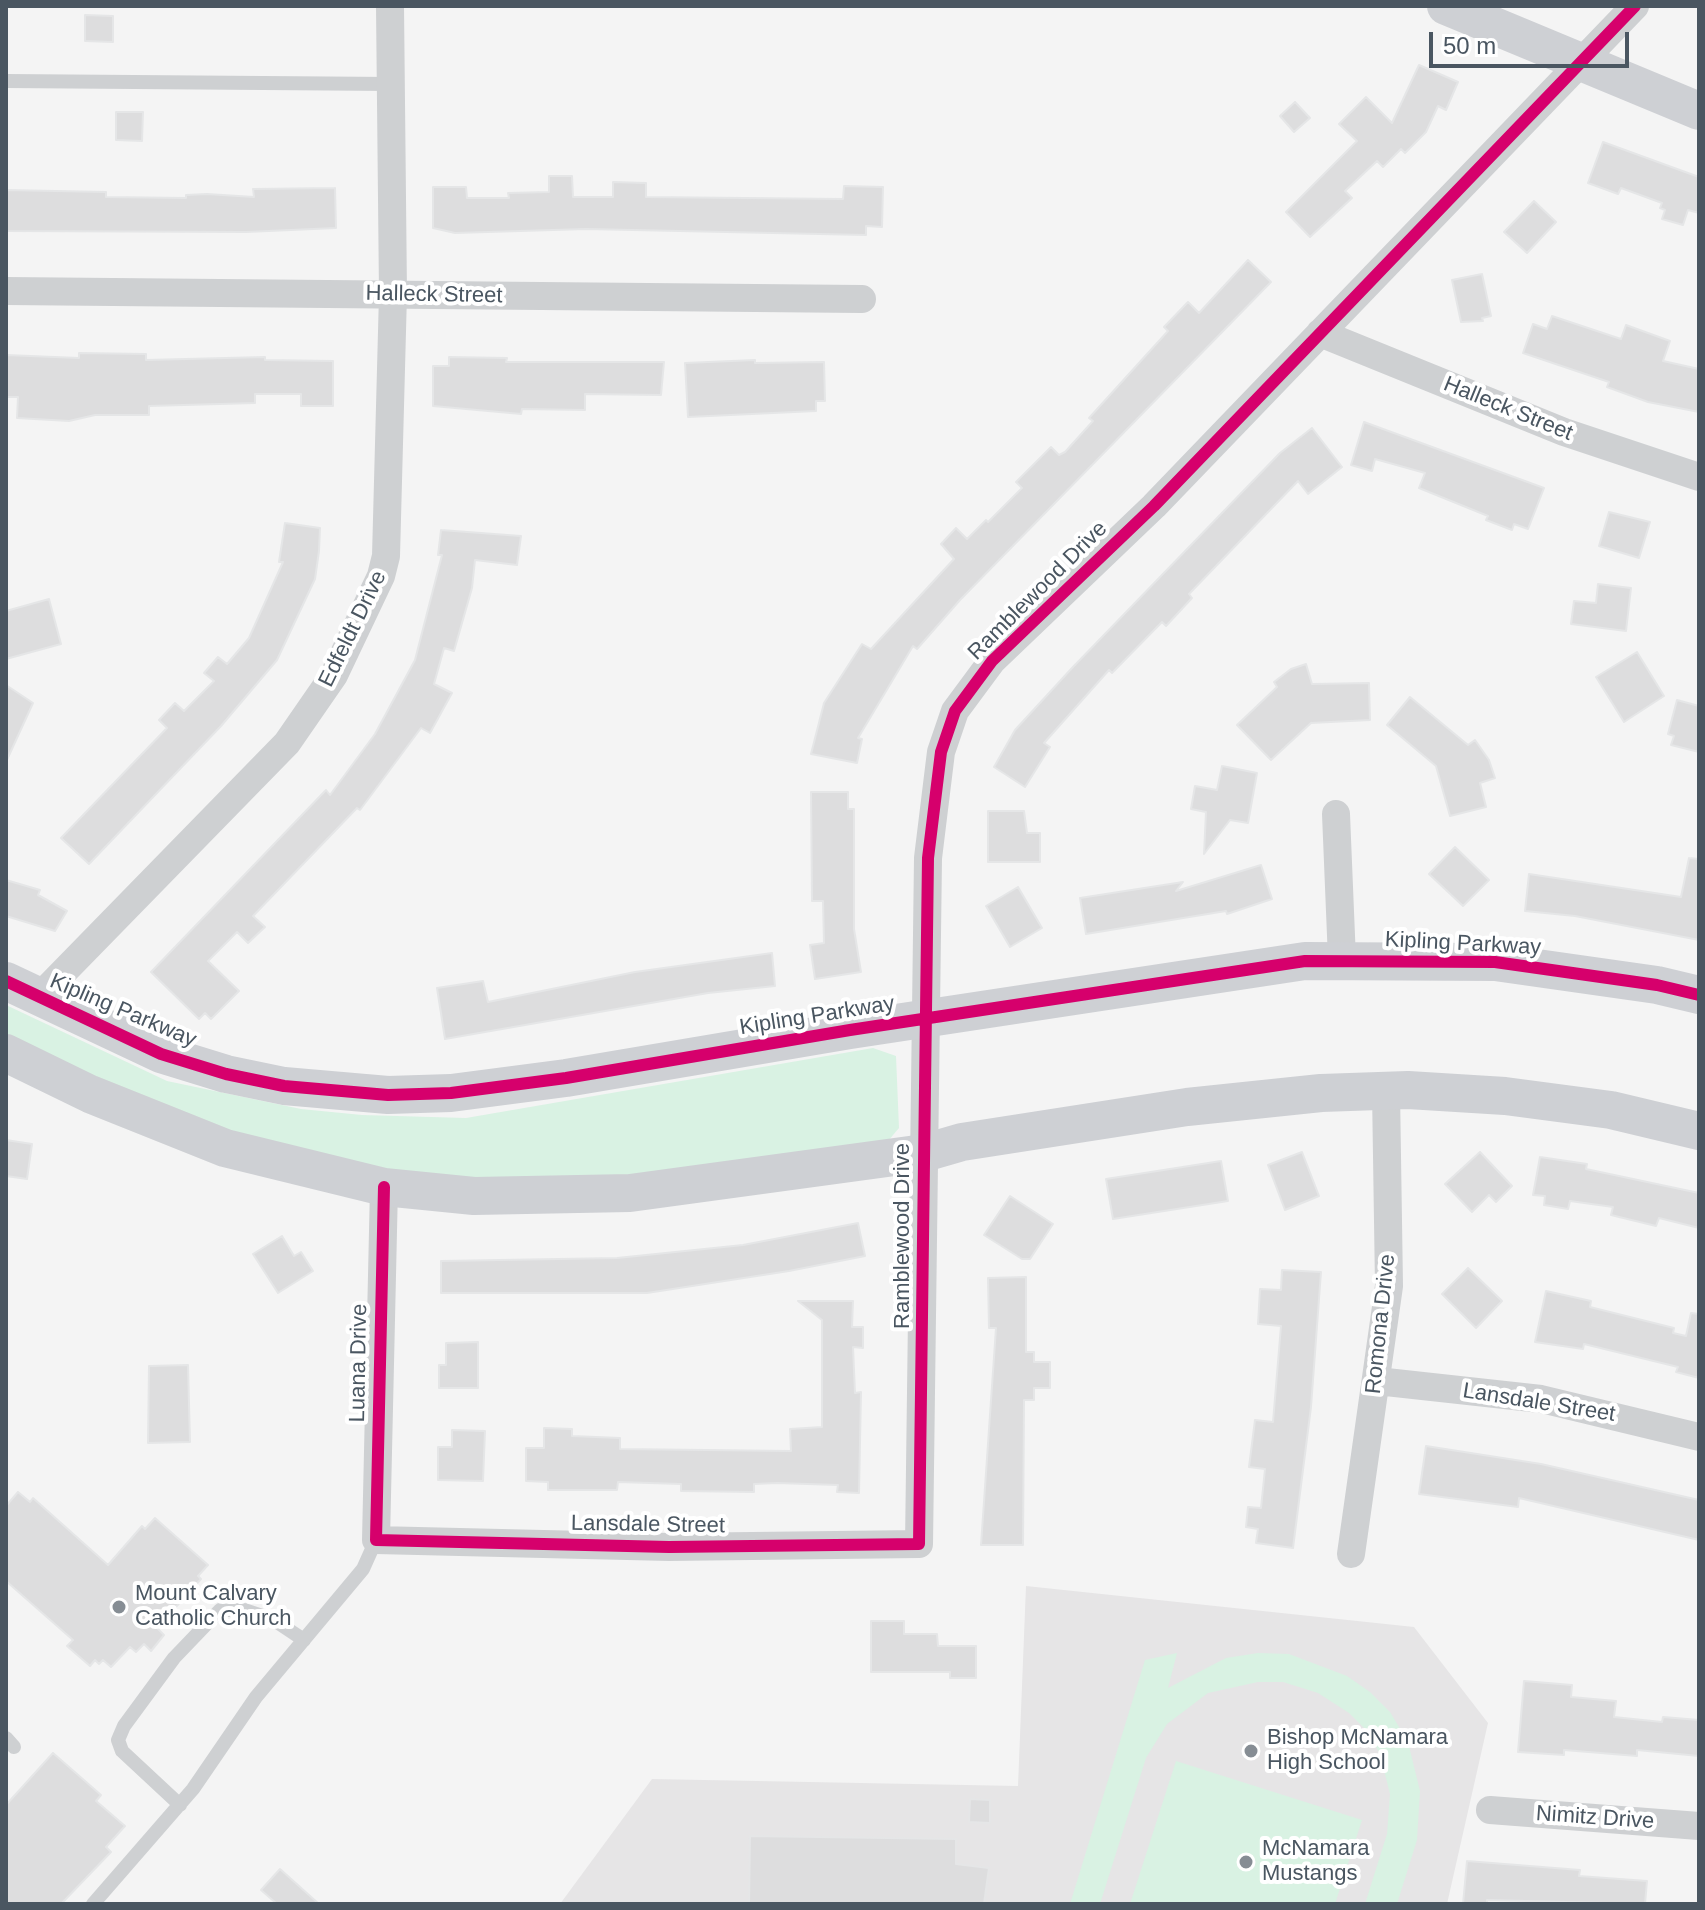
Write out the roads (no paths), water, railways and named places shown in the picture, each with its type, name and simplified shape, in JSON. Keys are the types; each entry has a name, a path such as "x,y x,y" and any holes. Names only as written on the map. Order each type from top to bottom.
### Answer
{"street":[{"name":"Edfeldt Drive","path":"39,997 287,743 340,662 381,576 386,556 393,294 390,6"},
{"path":"1446,6 1699,111"},
{"name":"Ramblewood Drive","path":"919,1544 928,858 934,788 946,732 964,696 992,661 1154,506 1635,6"},
{"name":"Halleck Street","path":"6,291 862,299"},
{"name":"Halleck Street","path":"1320,333 1564,432 1699,477"},
{"path":"1336,814 1342,960"},
{"name":"Kipling Parkway","path":"6,981 161,1054 226,1074 284,1086 388,1095 451,1093 566,1078 1260,966 1342,960 1530,965 1657,985 1699,995"},
{"path":"6,1053 90,1094 225,1148 384,1187 474,1196 630,1193 924,1153 962,1142 1187,1107 1295,1095 1386,1091 1505,1096 1611,1110 1699,1131"},
{"name":"Romona Drive","path":"1351,1554 1389,1286 1386,1091"},
{"name":"Luana Drive","path":"376,1540 384,1187"},
{"name":"Lansdale Street","path":"1377,1381 1541,1399 1699,1437"},
{"name":"Lansdale Street","path":"376,1540 669,1547 919,1544"},
{"name":"Nimitz Drive","path":"1490,1810 1699,1826"}],"lane":[{"path":"6,81 391,84"},
{"path":"93,1904 180,1805 256,1697 363,1569 376,1540"},
{"path":"180,1805 122,1751 118,1740 124,1726 174,1658 220,1610 244,1610 274,1620 304,1640"}],"place":[{"name":"Mount Calvary Catholic Church","path":"119,1607"},
{"name":"Bishop McNamara High School","path":"1251,1751"},
{"name":"McNamara Mustangs","path":"1246,1862"}]}
